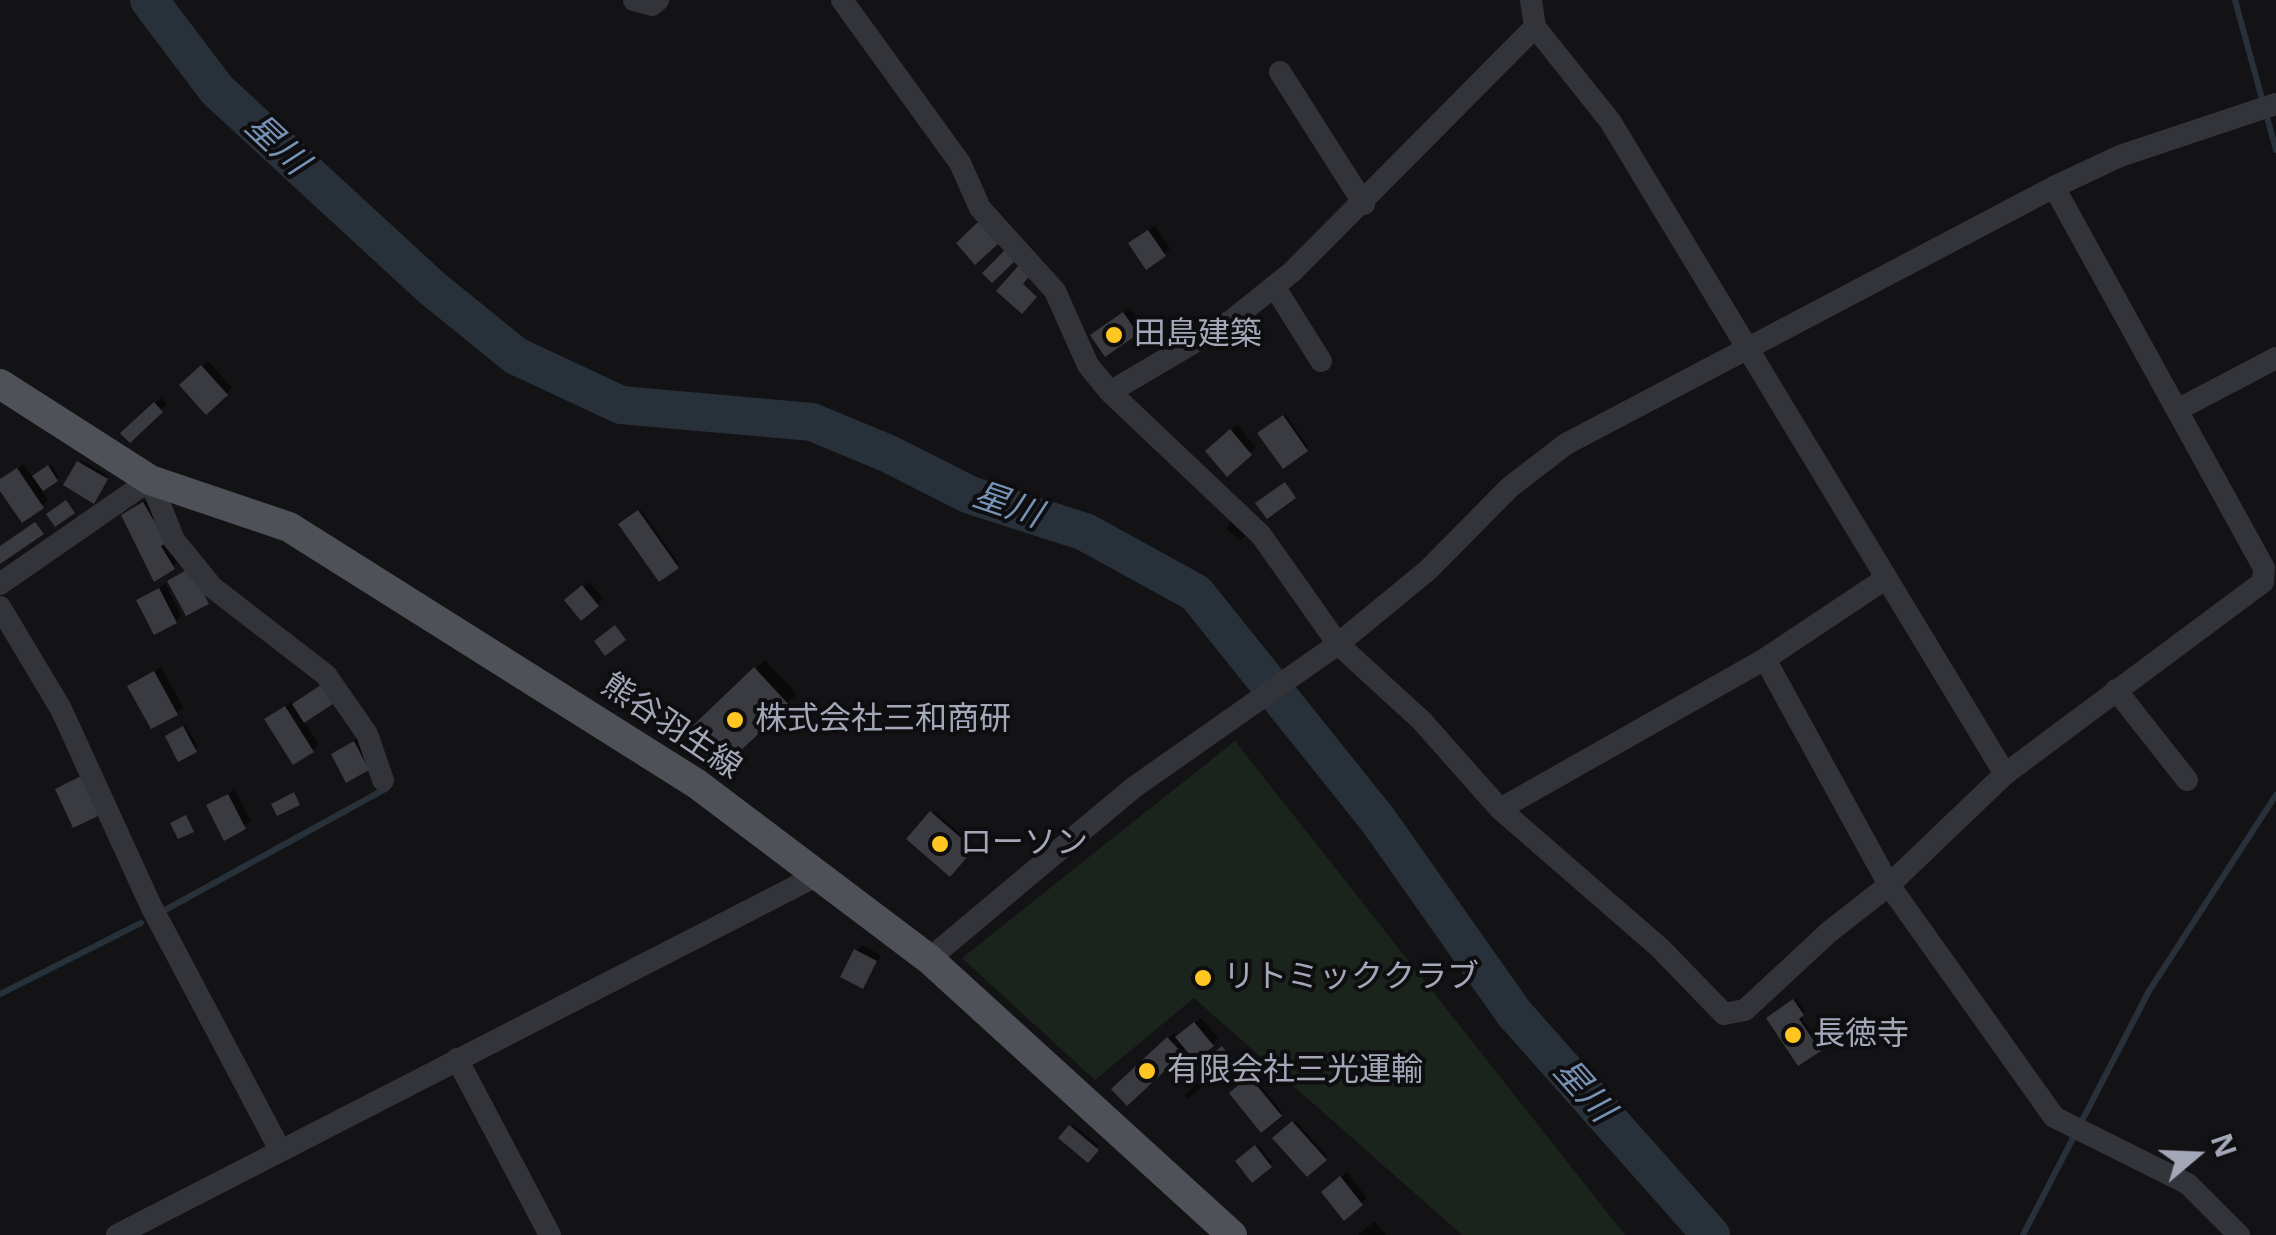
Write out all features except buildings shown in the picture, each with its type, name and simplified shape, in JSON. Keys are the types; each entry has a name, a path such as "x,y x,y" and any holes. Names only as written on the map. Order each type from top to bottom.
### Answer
{"main road":[{"name":"熊谷羽生線","path":"0,384 150,480 289,527 698,784 929,959 1219,1231"}],"street":[{"path":"634,0 652,5 658,0"},
{"path":"842,0 960,163 980,208 1056,291 1088,365 1110,392 1261,536 1329,650 1422,721 1500,810 1660,948 1724,1014 1745,1010 1829,932 1889,885 2005,774 2263,582 2264,568 2054,187"},
{"path":"1531,0 1535,27 1610,121 2005,774"},
{"path":"1110,392 1232,320 1274,286 1364,204 1535,27"},
{"path":"1280,72 1364,204"},
{"path":"929,959 1133,788 1329,650 1428,570 1536,466 1566,444 2054,187 2120,156 2276,104"},
{"path":"1274,286 1320,361"},
{"path":"2178,410 2276,358"},
{"path":"0,584 150,480 174,540 212,586 326,675 366,734 383,780"},
{"path":"1500,810 1765,659 1885,579"},
{"path":"0,607 61,710 151,906 279,1148"},
{"path":"1765,659 1889,885 2054,1117 2188,1184 2230,1220 2239,1235"},
{"path":"2116,690 2187,780"},
{"path":"118,1235 279,1148 818,875"},
{"path":"458,1059 550,1235"}],"shaded area":[{"name":"リトミッククラブ","path":"1235,741 1625,1235 1462,1235 1194,998 1095,1080 962,958"}],"waterway":[{"name":"星川","path":"149,0 217,90 432,288 516,356 621,405 812,422 889,454 970,495 1085,532 1196,593 1378,820 1514,1013 1711,1235"},
{"path":"2235,0 2276,150"},
{"path":"167,909 387,788"},
{"path":"2023,1235 2149,991 2276,795"},
{"path":"0,994 141,923"}],"place":[{"name":"田島建築","path":"1114,335"},
{"name":"株式会社三和商研","path":"735,720"},
{"name":"ローソン","path":"940,844"},
{"name":"リトミッククラブ","path":"1203,978"},
{"name":"長徳寺","path":"1793,1035"},
{"name":"有限会社三光運輸","path":"1147,1071"}]}
